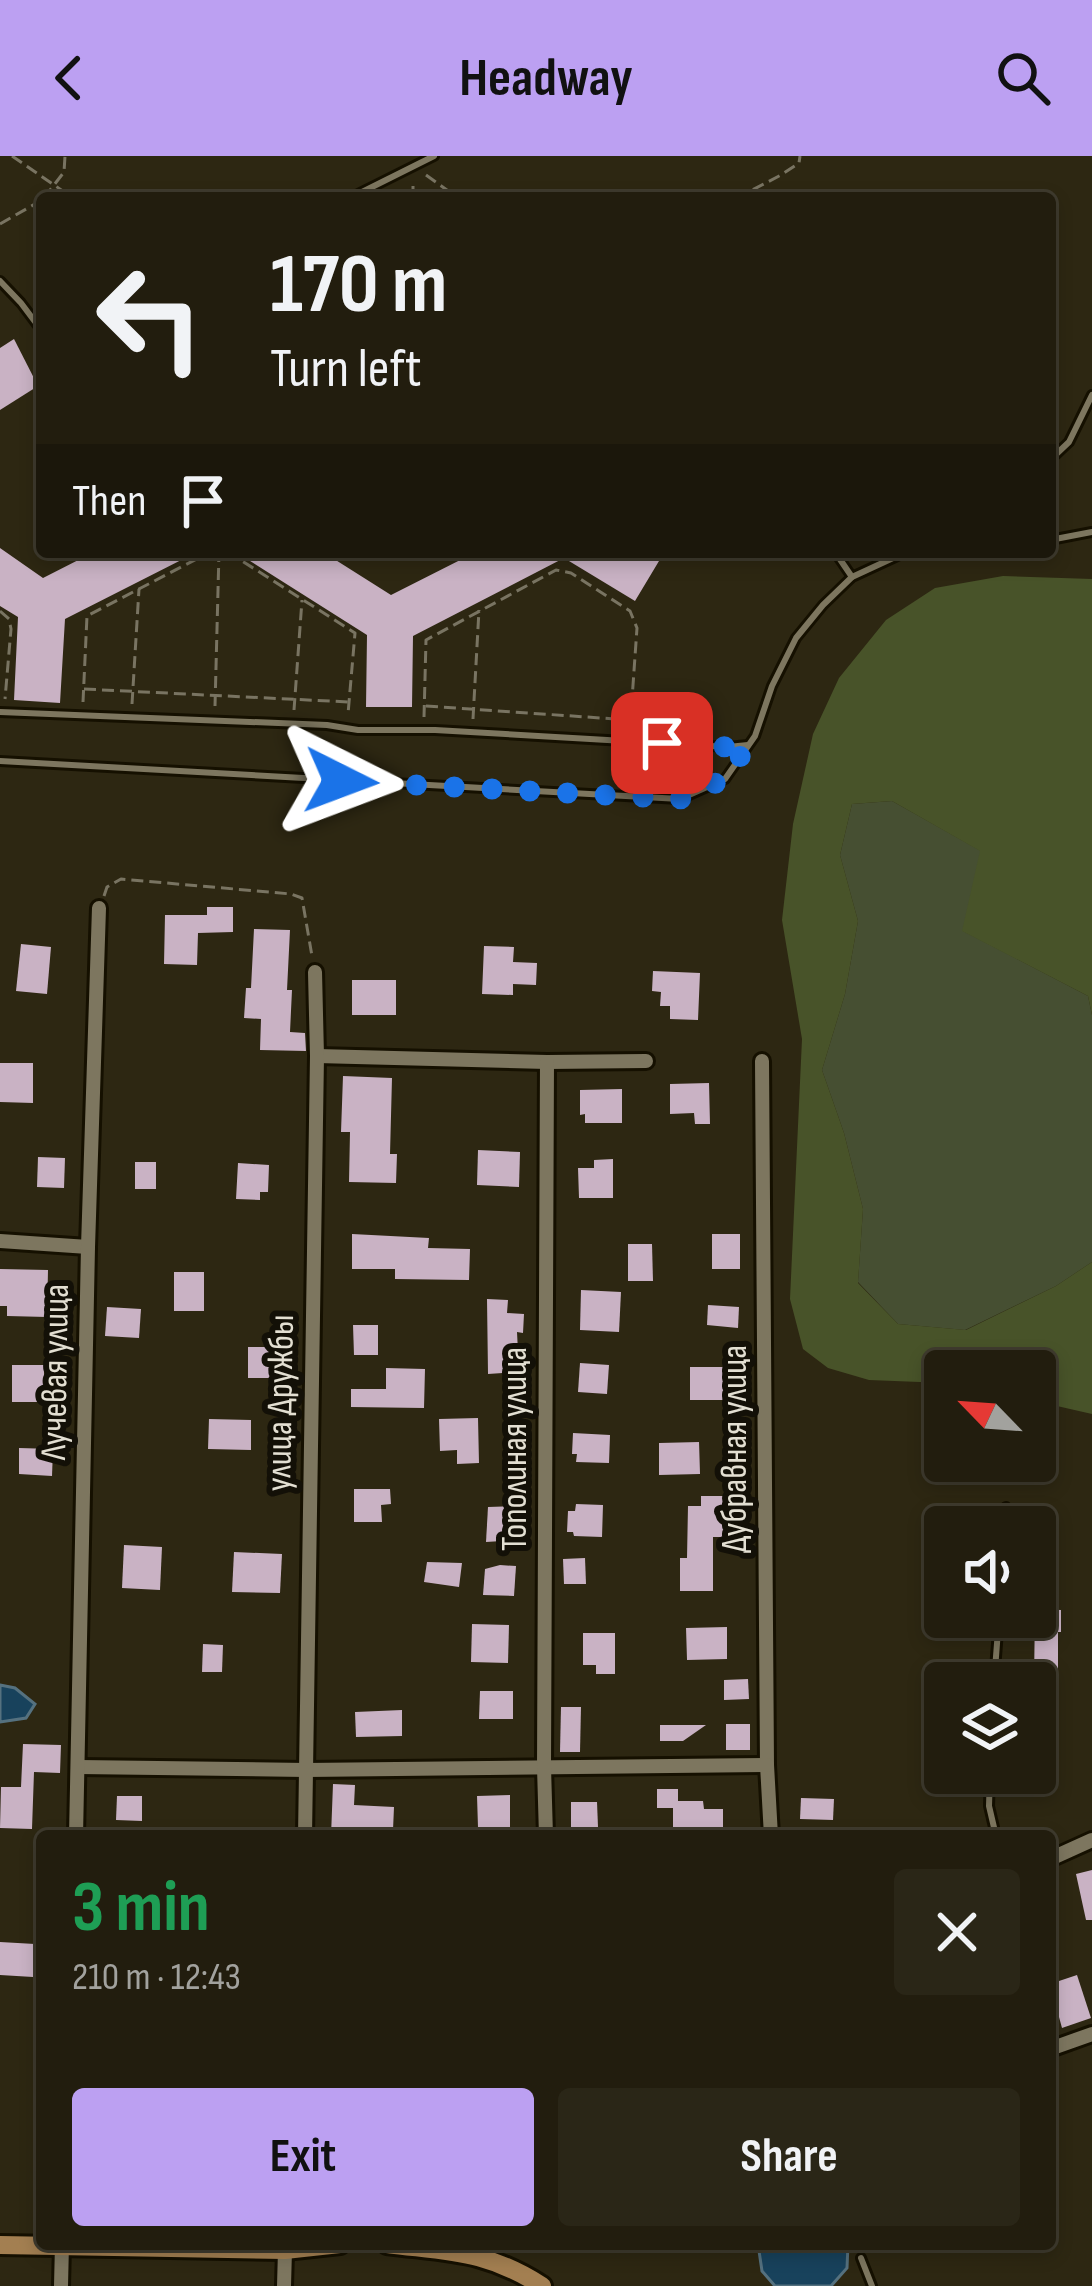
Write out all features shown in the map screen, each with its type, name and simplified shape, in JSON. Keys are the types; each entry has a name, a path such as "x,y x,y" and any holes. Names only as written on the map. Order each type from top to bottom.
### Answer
{"street":[{"name":"Лучевая улица","path":"76,1830 99,908"},
{"name":"улица Дружбы","path":"305,1830 315,972"},
{"path":"317,1056 646,1061"},
{"name":"Дубравная улица","path":"762,1061 771,1830"},
{"name":"Тополиная улица","path":"546,1830 548,1062"},
{"path":"0,1241 88,1247"},
{"path":"79,1767 306,1770 767,1765"},
{"path":"1056,1855 1092,1840"},
{"path":"1056,2047 1092,2034"},
{"path":"0,2245 36,2245"},
{"path":"61,2286 62,2250"},
{"path":"248,2250 293,2250"},
{"path":"478,2250 510,2277 542,2286"},
{"path":"284,2286 285,2251"}],"lane":[{"path":"362,192 434,156"},
{"path":"0,281 36,323"},
{"path":"1056,454 1069,442 1092,394"},
{"path":"1056,539 1092,532"},
{"path":"839,558 852,577"},
{"path":"0,761 680,799 725,779 755,736 772,686 796,638 852,577 892,558"},
{"path":"2,712 748,745"},
{"path":"989,1794 995,1830"},
{"path":"862,2258 872,2286"}],"path":[{"path":"12,156 63,192"},
{"path":"50,192 64,172 65,156"},
{"path":"748,192 781,176 799,163 800,156"},
{"path":"413,166 413,192"},
{"path":"413,166 450,192"},
{"path":"0,224 36,203"},
{"path":"82,716 87,616 198,558"},
{"path":"214,721 219,558"},
{"path":"237,558 355,633 346,728"},
{"path":"424,730 426,640 556,570 571,573 629,611 637,628 629,742"},
{"path":"131,718 139,589"},
{"path":"293,724 302,599"},
{"path":"472,733 479,610"},
{"path":"0,611 9,620 10,633 2,712"},
{"path":"3,642 10,633"},
{"path":"83,689 349,702"},
{"path":"424,706 631,720"},
{"path":"99,908 107,887 122,879 291,894 302,898 315,972"}],"green space":[{"path":"1003,576 1092,579 1092,1015 1088,996 962,931 980,851 892,801 852,804 840,855 858,921 845,994 822,1070 863,1209 858,1283 898,1324 966,1330 1056,1286 1092,1262 1092,1414 1056,1406 1056,1350 924,1350 924,1382 869,1380 828,1368 803,1349 790,1299 802,1039 782,920 793,824 813,734 839,678 886,620 935,588"},
{"path":"892,801 981,851 963,931 1088,996 1092,1015 1092,1262 1056,1286 965,1330 898,1324 858,1282 863,1209 822,1070 845,994 858,921 840,855 852,804"}],"water":[{"path":"0,1685 15,1688 35,1704 26,1718 0,1722"},
{"path":"759,2250 848,2250 847,2268 831,2286 775,2286 762,2271"}],"building":[{"path":"14,339 36,387 0,410 0,348"},
{"path":"0,548 43,578 82,558 185,558 65,619 60,703 14,700 18,617 0,606"},
{"path":"245,558 332,558 391,595 464,558 564,558 413,636 412,707 366,707 367,635"},
{"path":"564,558 659,561 635,601"},
{"path":"207,907 233,907 233,932 198,933 197,965 164,964 165,915 207,915"},
{"path":"254,929 290,930 290,1032 305,1033 306,1051 260,1050 261,1019 244,1018 246,988 251,988"},
{"path":"21,944 51,947 47,994 16,991"},
{"path":"484,946 514,947 513,962 537,963 536,985 513,984 513,995 482,994"},
{"path":"653,971 700,973 698,1020 670,1019 670,1006 660,1006 661,992 652,991"},
{"path":"352,980 396,980 396,1015 352,1015"},
{"path":"0,1063 33,1063 33,1103 0,1102"},
{"path":"343,1076 392,1078 390,1154 397,1154 396,1183 349,1182 350,1132 341,1132"},
{"path":"709,1083 710,1124 695,1124 694,1113 670,1114 670,1084"},
{"path":"622,1089 622,1123 585,1123 585,1114 580,1115 580,1090"},
{"path":"478,1150 520,1152 519,1187 477,1185"},
{"path":"38,1157 65,1158 64,1188 37,1187"},
{"path":"613,1159 613,1198 579,1198 578,1168 594,1168 594,1160"},
{"path":"135,1162 156,1162 156,1189 135,1189"},
{"path":"238,1163 269,1165 268,1192 260,1192 260,1200 236,1199"},
{"path":"352,1234 429,1238 428,1248 470,1249 469,1280 395,1279 395,1269 352,1269"},
{"path":"712,1234 740,1234 740,1269 712,1269"},
{"path":"628,1244 652,1244 653,1281 628,1281"},
{"path":"0,1269 48,1270 47,1317 7,1316 7,1306 0,1306"},
{"path":"174,1272 204,1272 204,1311 174,1311"},
{"path":"581,1290 621,1292 619,1332 580,1330"},
{"path":"487,1299 508,1300 507,1313 524,1314 523,1333 517,1332 519,1372 488,1374"},
{"path":"708,1305 739,1307 738,1328 707,1325"},
{"path":"107,1307 141,1309 139,1338 105,1336"},
{"path":"353,1325 378,1325 378,1355 354,1355"},
{"path":"248,1347 271,1347 270,1378 248,1378"},
{"path":"580,1363 609,1365 607,1394 578,1392"},
{"path":"12,1365 44,1365 44,1402 12,1402"},
{"path":"690,1367 733,1367 733,1400 690,1400"},
{"path":"386,1368 425,1369 424,1408 351,1407 351,1389 386,1389"},
{"path":"478,1418 479,1463 457,1464 457,1450 440,1451 439,1419"},
{"path":"209,1419 251,1420 251,1450 208,1449"},
{"path":"573,1433 610,1435 609,1463 576,1462"},
{"path":"699,1442 700,1474 659,1475 659,1443"},
{"path":"19,1448 53,1449 52,1476 19,1474"},
{"path":"354,1489 390,1489 391,1504 381,1505 382,1522 354,1522"},
{"path":"701,1496 730,1496 729,1537 713,1537 713,1591 680,1591 680,1558 687,1558 688,1506 701,1506"},
{"path":"576,1504 603,1505 602,1537 567,1532 568,1511 575,1511"},
{"path":"516,1506 518,1540 486,1542 488,1507"},
{"path":"124,1545 162,1547 160,1590 122,1588"},
{"path":"234,1552 282,1554 280,1593 232,1592"},
{"path":"585,1558 586,1584 564,1584 563,1559"},
{"path":"427,1562 462,1563 459,1587 424,1582"},
{"path":"516,1566 514,1596 483,1595 485,1569"},
{"path":"1056,1610 1061,1610 1058,1681 1056,1662 1034,1662 1035,1638 1056,1638"},
{"path":"472,1624 509,1625 508,1663 471,1662"},
{"path":"727,1627 727,1659 687,1660 686,1628"},
{"path":"583,1633 615,1633 615,1674 596,1674 596,1665 583,1665"},
{"path":"203,1644 223,1645 222,1672 202,1672"},
{"path":"748,1679 749,1699 724,1700 724,1680"},
{"path":"480,1691 513,1691 513,1719 479,1719"},
{"path":"561,1707 581,1707 580,1752 560,1752"},
{"path":"402,1710 402,1736 356,1737 355,1712"},
{"path":"726,1724 750,1724 750,1750 726,1750"},
{"path":"660,1725 706,1725 683,1741 660,1741"},
{"path":"23,1744 61,1745 60,1773 34,1772 32,1829 0,1828 1,1787 21,1787"},
{"path":"333,1784 355,1785 354,1805 394,1807 393,1830 331,1830"},
{"path":"657,1789 678,1789 678,1801 703,1801 704,1809 723,1809 723,1828 673,1828 673,1808 657,1808"},
{"path":"510,1795 510,1827 478,1828 477,1796"},
{"path":"117,1796 142,1796 142,1821 116,1820"},
{"path":"801,1798 834,1799 833,1820 800,1819"},
{"path":"571,1802 597,1802 598,1827 571,1827"},
{"path":"1092,1870 1092,1920 1086,1920 1076,1874"},
{"path":"0,1942 35,1944 33,1977 0,1975"},
{"path":"1077,1975 1091,2018 1062,2028 1056,1982"}],"route":[{"path":"341,781 680,799 725,779 748,745 662,743"}]}
